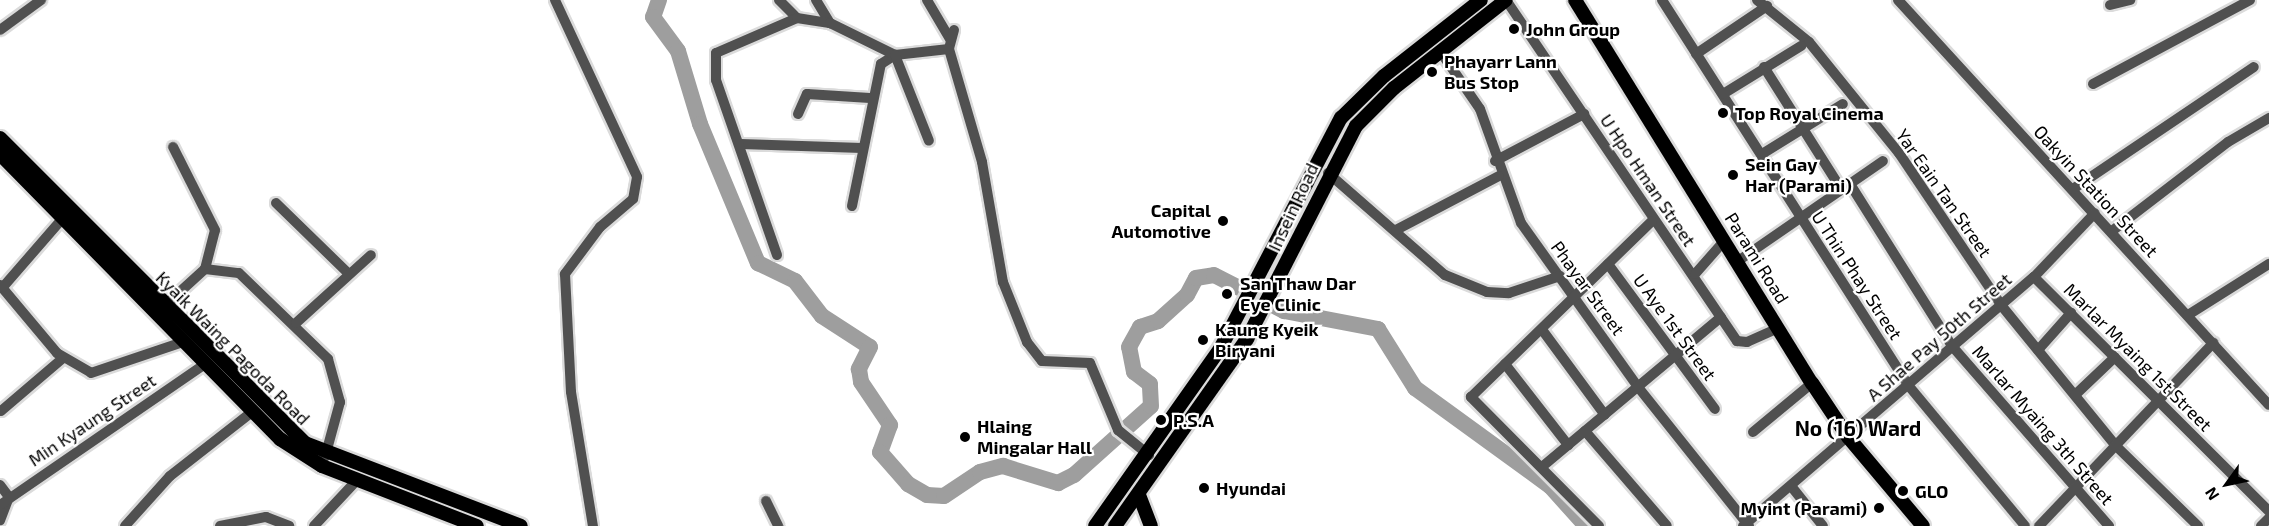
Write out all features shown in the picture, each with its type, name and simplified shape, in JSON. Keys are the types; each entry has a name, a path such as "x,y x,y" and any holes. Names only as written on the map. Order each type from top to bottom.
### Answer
{"main road":[{"name":"Insein Road","path":"1095,526 1149,455 1246,305 1301,191 1341,118 1384,75 1481,0"},
{"name":"Insein Road","path":"1115,526 1192,424 1262,313 1328,173 1366,114 1440,51 1506,0"},
{"name":"Parami Road","path":"1575,0 1812,384 1848,437 1923,526"},
{"name":"Kyaik Waing Pagoda Road","path":"0,138 66,214 210,361 252,412 280,440 324,460 484,520 521,526"},
{"name":"Kyaik Waing Pagoda Road","path":"2,160 66,214"},
{"path":"1301,191 1316,199"},
{"name":"Kyaik Waing Pagoda Road","path":"160,309 183,342 210,361 324,460 357,480 477,526"},
{"path":"1138,495 1151,526"}],"street":[{"path":"0,30 41,0"},
{"path":"555,0 637,177 633,199 600,227 566,274 571,392 593,526"},
{"path":"779,0 797,18"},
{"path":"816,0 830,23"},
{"path":"927,0 951,39 982,162 1006,297 1027,342 1042,361 1090,363 1118,429 1149,455"},
{"name":"U Hpo Hman Street","path":"1506,0 1584,114 1652,221 1695,273 1739,342 1779,328"},
{"name":"U Thin Phay Street","path":"1662,0 1908,385 2025,526"},
{"name":"Yar Eain Tan Street","path":"1756,0 1767,6 1809,42 1899,153 2001,304 2115,445 2198,526"},
{"name":"Oakyin Station Street","path":"1898,0 2269,405"},
{"path":"2110,5 2130,0"},
{"path":"2093,84 2250,0"},
{"path":"1696,54 1767,6"},
{"path":"777,255 713,58 797,18 830,23 895,55 929,141"},
{"path":"852,206 870,98 881,64 895,55 951,39"},
{"path":"1723,94 1801,46"},
{"name":"Phayar Street","path":"1440,51 1480,109 1499,176 1521,223 1638,387 1746,525"},
{"name":"Marlar Myaing 3th Street","path":"1764,67 1952,346 2074,490 2109,526"},
{"path":"2073,189 2254,67"},
{"path":"798,114 807,94 870,98"},
{"path":"1762,154 1806,130 1843,104"},
{"path":"1495,161 1584,114"},
{"path":"2112,231 2228,142 2269,118"},
{"path":"741,144 862,148"},
{"path":"160,309 205,269 215,224 173,147"},
{"path":"1738,261 1883,161"},
{"path":"1328,173 1445,275 1487,292 1509,293 1560,276"},
{"path":"1396,230 1499,176"},
{"path":"276,203 348,273"},
{"name":"A Shae Pay 50th Street","path":"1746,525 2034,277 2095,213"},
{"path":"66,214 2,286 63,358 91,373 183,342"},
{"path":"1599,526 1543,466 1471,399 1505,364 1577,299 1608,264 1652,221"},
{"path":"1695,273 1725,240"},
{"path":"296,323 348,273 371,255"},
{"name":"U Aye 1st Street","path":"1608,264 1714,409"},
{"path":"2188,315 2269,264"},
{"path":"205,269 239,273 296,323 328,359 340,402 324,460"},
{"name":"Marlar Myaing 1st Street","path":"2034,277 2269,511"},
{"path":"2038,350 2070,313"},
{"path":"1543,466 1721,317"},
{"path":"1543,331 1605,415"},
{"path":"2039,526 2213,343"},
{"path":"2075,395 2115,357"},
{"path":"1,411 63,358"},
{"name":"Min Kyaung Street","path":"0,505 210,361"},
{"path":"1505,364 1568,445"},
{"path":"1753,432 1812,384"},
{"path":"125,526 170,476 252,412"},
{"path":"1585,431 1667,526"},
{"path":"314,526 357,480"},
{"path":"0,485 9,497 0,520"},
{"path":"1791,486 1823,526"},
{"path":"766,501 778,526"},
{"path":"220,526 266,517 289,526"},
{"path":"2261,526 2269,518"}],"waterway":[{"path":"659,0 653,17 678,51 700,124 758,263 795,281 822,316 870,347 859,369 861,382 890,425 880,452 908,484 927,495 944,496 980,472 1003,466 1058,483 1074,475 1151,406 1150,384 1134,372 1129,347 1140,327 1158,321 1187,295 1196,278 1214,275 1284,311 1378,329 1415,388 1550,486 1586,526"}],"place":[{"name":"John Group","path":"1514,29"},
{"name":"Phayarr Lann Bus Stop","path":"1432,72"},
{"name":"Top Royal Cinema","path":"1723,113"},
{"name":"Sein Gay Har (Parami)","path":"1733,175"},
{"name":"Capital Automotive","path":"1223,221"},
{"name":"San Thaw Dar Eye Clinic","path":"1227,294"},
{"name":"Kaung Kyeik Biryani","path":"1203,340"},
{"name":"P.S.A","path":"1161,420"},
{"name":"Hlaing Mingalar Hall","path":"965,437"},
{"name":"Hyundai","path":"1204,488"},
{"name":"GLO","path":"1903,491"},
{"name":"Myint (Parami)","path":"1879,508"}],"district":[{"name":"No (16) Ward","path":"1858,428"}]}
